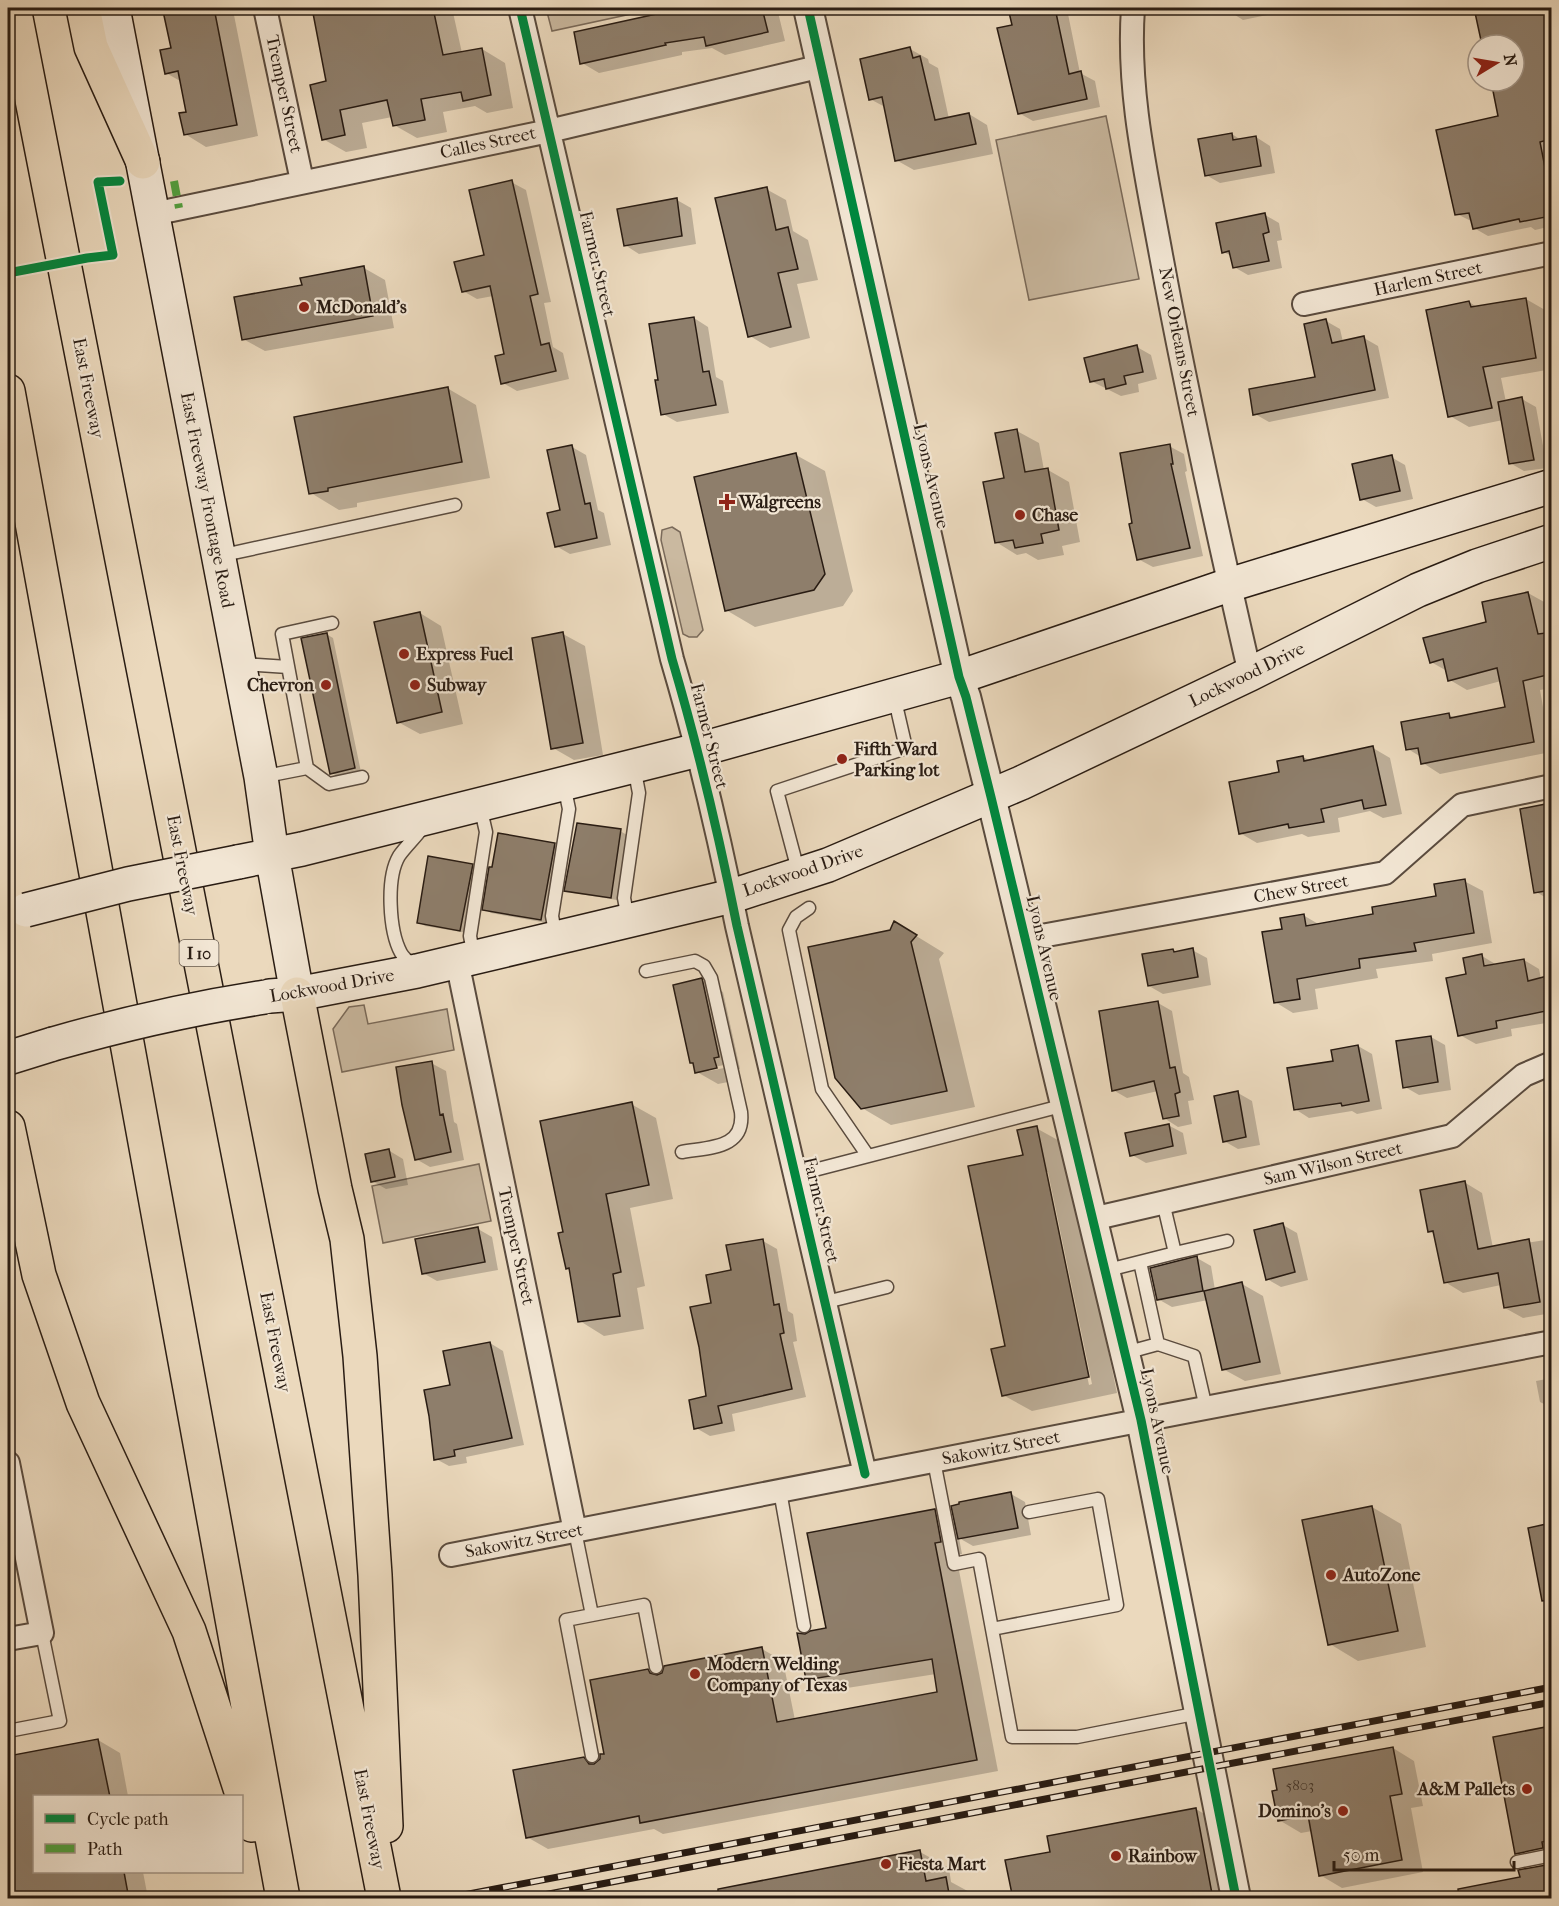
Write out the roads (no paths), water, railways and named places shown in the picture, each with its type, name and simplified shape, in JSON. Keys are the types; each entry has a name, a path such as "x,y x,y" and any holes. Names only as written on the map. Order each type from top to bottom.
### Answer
{"highway":[{"name":"East Freeway","path":"14,8 384,1899"},
{"path":"83,8 91,47 142,162"},
{"path":"8,391 283,1899"},
{"path":"281,996 347,1239 360,1356 376,1597 389,1899"},
{"path":"8,1127 39,1275 83,1403 189,1631 242,1795"},
{"path":"243,1797 276,1899"}],"main road":[{"name":"East Freeway Frontage Road","path":"113,8 261,777 272,855 281,996"},
{"path":"17,913 128,884 272,855 432,817 698,750 894,696 958,677 1229,585 1551,486"},
{"name":"Lockwood Drive","path":"8,1058 106,1029 186,1010 281,996 417,971 732,896 800,875 991,797 1250,674 1418,590 1477,566 1551,541"}],"street":[{"name":"Tremper Street","path":"265,8 302,181"},
{"name":"Farmer Street","path":"520,8 672,659 698,750 865,1474"},
{"name":"Lyons Avenue","path":"808,8 958,677 966,697 991,797 1141,1420 1236,1899"},
{"name":"New Orleans Street","path":"1132,8 1132,75 1137,123 1175,328 1250,674"},
{"name":"Calles Street","path":"153,214 549,131 822,66"},
{"name":"Harlem Street","path":"1304,304 1551,254"},
{"name":"Chew Street","path":"1025,939 1385,873 1462,805 1551,786"},
{"name":"Tremper Street","path":"465,959 575,1531"},
{"name":"Sam Wilson Street","path":"1092,1219 1452,1136 1524,1075 1551,1063"},
{"name":"Sakowitz Street","path":"451,1555 1551,1342"},
{"path":"8,1463 42,1633 8,1639"}],"lane":[{"path":"218,556 455,505"},
{"path":"332,623 282,634 307,768 329,784 362,777"},
{"path":"240,664 288,667"},
{"path":"800,875 777,791 906,748 894,696"},
{"path":"628,921 624,898 639,793 634,766"},
{"path":"261,777 307,768"},
{"path":"556,938 552,916 569,809 564,783"},
{"path":"465,959 486,832 480,805"},
{"path":"417,971 401,953 394,930 390,904 391,879 399,857 432,817"},
{"path":"809,908 796,917 789,930 822,1089 868,1156"},
{"path":"646,971 695,961 704,966 711,978 741,1112 740,1130 731,1141 682,1152"},
{"path":"795,1175 1065,1105"},
{"path":"1163,1202 1175,1253"},
{"path":"1104,1271 1227,1241"},
{"path":"1140,1262 1158,1344"},
{"path":"826,1302 887,1287"},
{"path":"1125,1353 1158,1344 1194,1356 1206,1408"},
{"path":"934,1461 954,1564 979,1559 1012,1737 1077,1737 1199,1713"},
{"path":"780,1491 804,1626"},
{"path":"992,1629 1118,1605 1098,1499 1029,1512"},
{"path":"575,1531 592,1615"},
{"path":"592,1756 566,1620 644,1605 656,1667"},
{"path":"8,1731 60,1721 42,1633"},
{"path":"1517,1862 1551,1855"}],"railway":[{"path":"448,1898 1552,1687"},
{"path":"528,1898 1552,1702"}],"place":[{"name":"McDonald's","path":"304,307"},
{"name":"Walgreens","path":"727,502"},
{"name":"Chase","path":"1020,515"},
{"name":"Express Fuel","path":"404,654"},
{"name":"Chevron","path":"326,685"},
{"name":"Subway","path":"415,685"},
{"name":"Fifth Ward Parking lot","path":"842,759"},
{"name":"AutoZone","path":"1331,1575"},
{"name":"Modern Welding Company of Texas","path":"695,1674"},
{"name":"A&M Pallets","path":"1527,1789"},
{"name":"Domino's","path":"1343,1811"},
{"name":"Rainbow","path":"1116,1856"},
{"name":"Fiesta Mart","path":"886,1864"}]}
